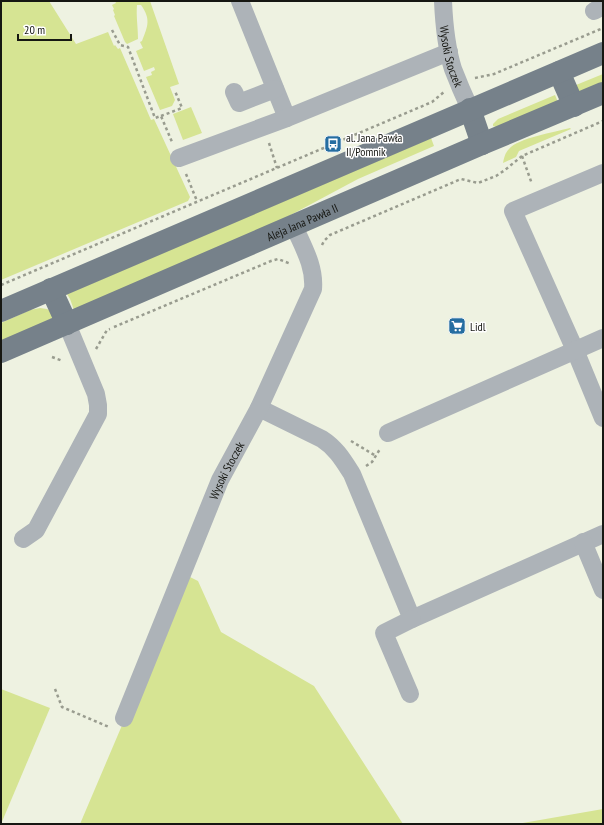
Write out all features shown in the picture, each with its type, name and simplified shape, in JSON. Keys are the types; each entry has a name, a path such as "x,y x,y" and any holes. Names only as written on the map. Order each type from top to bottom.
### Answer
{"main road":[{"path":"1,311 603,53"},
{"path":"559,72 574,106"},
{"name":"Aleja Jana Pawła II","path":"1,352 482,144 603,94"},
{"path":"470,109 482,144"},
{"path":"51,289 67,324"}],"street":[{"path":"241,1 287,118"},
{"name":"Wysoki Stoczek","path":"442,1 444,22 453,69 470,109"},
{"path":"179,158 287,118 449,52"},
{"path":"234,92 239,103 275,89"},
{"path":"603,173 513,211 575,350 603,418"},
{"name":"Wysoki Stoczek","path":"124,718 220,480 258,408 313,289 314,280 312,268 294,226"},
{"path":"23,539 36,530 98,414 96,394 67,324"},
{"path":"388,433 603,338"},
{"path":"258,408 322,439 331,445 343,459 352,474 412,619"},
{"path":"410,694 384,633 412,619 603,534"},
{"path":"583,542 603,590"}],"path":[{"path":"1,285 432,102 446,90 476,77 494,74 603,28"},
{"path":"112,30 120,45 128,47 155,118 182,108 175,91"},
{"path":"161,116 197,201"},
{"path":"52,357 67,363 95,350 107,330 264,264 278,259 287,261 295,266 309,261 320,255 324,240 330,235 461,179 478,183 490,178 505,170 522,156 603,121"},
{"path":"264,126 277,168"},
{"path":"522,156 537,201"},
{"path":"352,474 372,462 388,433"},
{"path":"55,689 62,707 68,710 107,726 116,726 124,718"}],"green space":[{"path":"1,1 49,1 76,44 108,32 114,46 115,45 118,49 120,48 151,120 154,119 190,197 188,201 1,280"},
{"path":"115,1 150,1 179,84 170,87 175,100 172,106 160,110 146,77 152,75 151,72 155,70 154,67 144,71 136,51 143,48 140,42 142,41 148,23 144,10 141,5 137,5 138,39 127,44 114,16 114,9 112,5 116,3"},
{"path":"603,74 603,83 579,94 576,85"},
{"path":"555,95 558,102 496,127 493,126 498,119"},
{"path":"191,107 202,133 183,140 173,114"},
{"path":"571,129 519,151 516,157 503,163 508,151 514,145 537,136"},
{"path":"431,138 434,146 358,179 272,225 74,310 67,294"},
{"path":"40,308 47,309 52,312 53,318 1,342 1,323 30,310"},
{"path":"186,575 198,581 221,632 314,686 403,824 80,824"},
{"path":"1,689 50,708 1,824"},
{"path":"603,809 603,824 517,824"}],"place":[{"name":"al. Jana Pawła II/Pomnik","path":"333,144"},
{"name":"Lidl","path":"457,326"}]}
